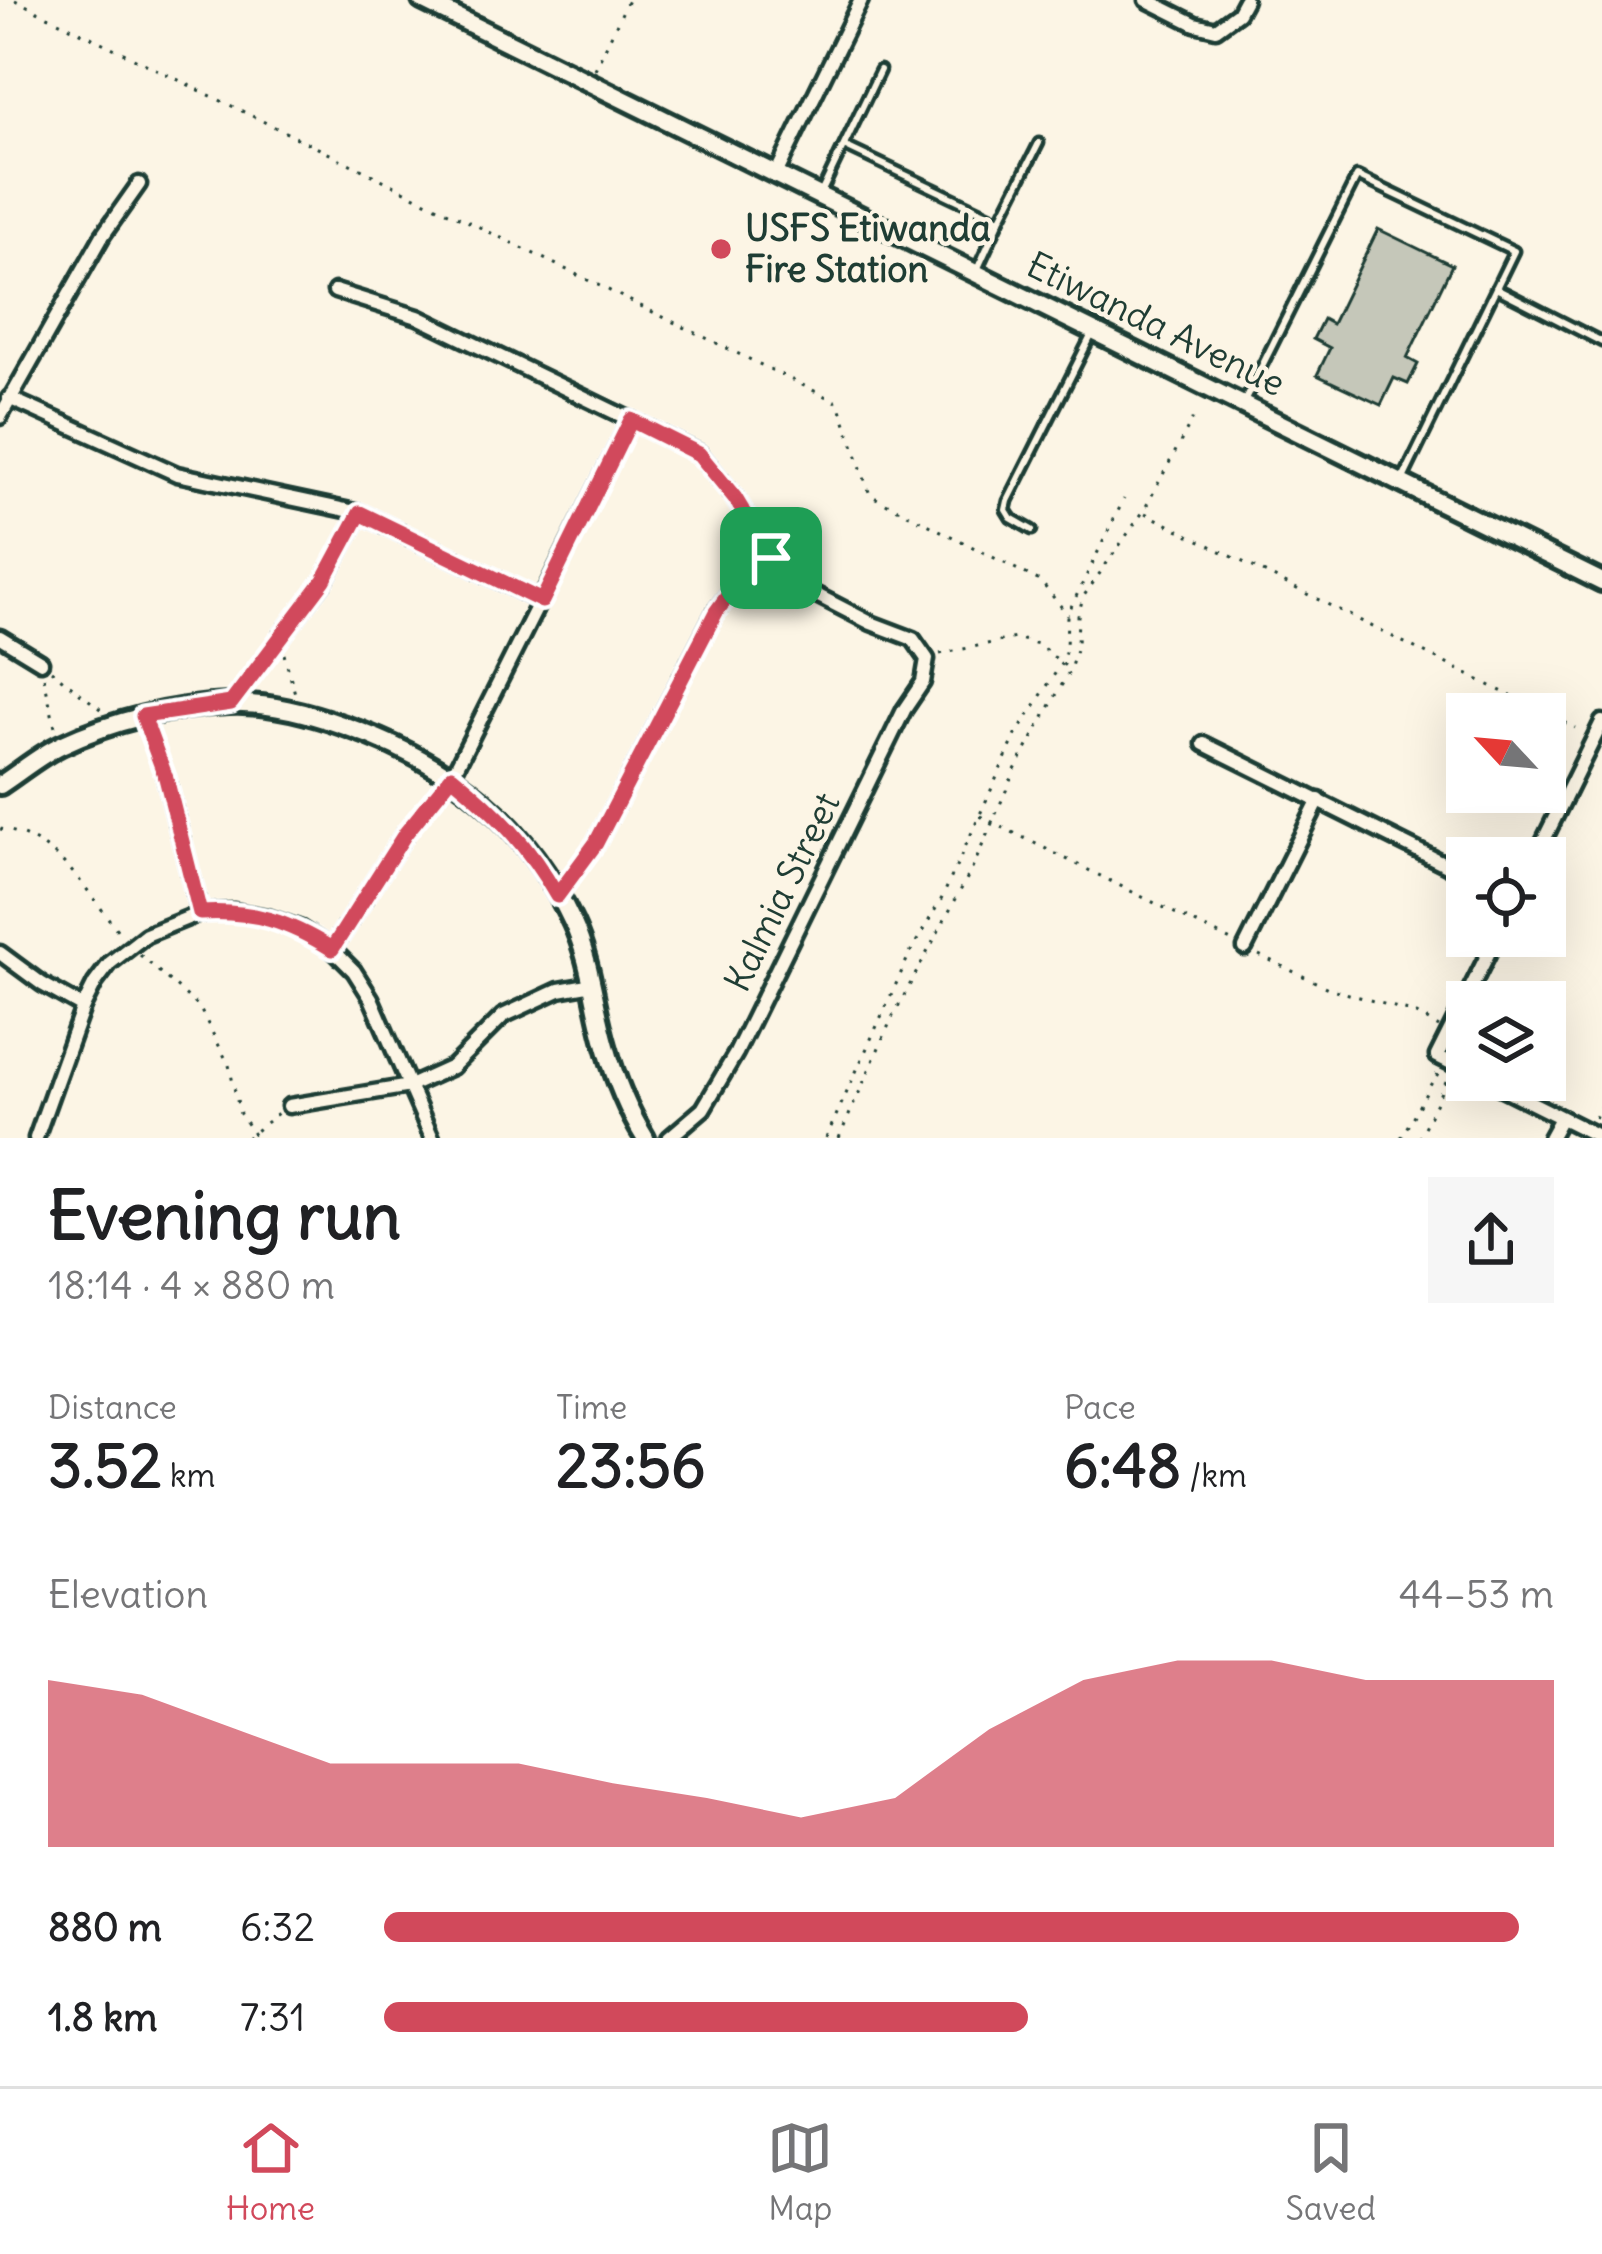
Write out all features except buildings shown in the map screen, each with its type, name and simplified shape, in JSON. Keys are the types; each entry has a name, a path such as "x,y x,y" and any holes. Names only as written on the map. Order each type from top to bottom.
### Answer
{"street":[{"name":"Etiwanda Avenue","path":"422,0 1602,582"},
{"path":"776,174 861,0"},
{"path":"1147,0 1216,29 1238,13 1245,0"},
{"path":"0,417 103,235 139,184"},
{"path":"335,291 418,317 699,454 735,498 771,558 801,587 913,639 927,659"},
{"path":"9,398 178,474 360,513 542,601"},
{"path":"452,776 631,420"},
{"path":"280,638 324,580 360,513"},
{"path":"596,843 716,612 738,582 771,558"},
{"path":"0,637 41,662"},
{"name":"Kalmia Street","path":"669,1138 703,1109 736,1053 904,710 923,682 927,659"},
{"path":"0,785 59,746 119,724 231,703 299,710 384,740 452,776 495,811 536,859 573,924 593,984 605,1045 626,1106 645,1138"},
{"path":"1545,837 1602,722"},
{"path":"1204,744 1446,864"},
{"path":"166,778 200,913"},
{"path":"1245,948 1319,800"},
{"path":"332,949 405,834"},
{"path":"35,1138 83,1007 110,963 146,935 200,913 234,911 301,929 354,971 371,998 432,1138"},
{"path":"0,953 83,1007"},
{"path":"289,1106 410,1086 452,1066 503,1016 559,990 593,984"},
{"path":"1446,1038 1437,1056 1446,1060"},
{"path":"1527,1101 1595,1135"},
{"path":"1550,1138 1561,1118"}],"lane":[{"path":"820,196 880,70"},
{"path":"976,272 1039,143"},
{"path":"844,146 1000,220"},
{"path":"1243,403 1357,176 1514,251 1402,481"},
{"path":"1496,289 1602,342"},
{"path":"1032,530 1011,518 1007,501 1094,330"}],"path":[{"path":"15,0 839,403 870,495 1040,581 1068,615"},
{"path":"588,82 628,0"},
{"path":"839,1138 892,1018 950,914 1015,770 1070,670 1083,597 1143,512 1197,411"},
{"path":"826,1138 1016,735 1061,664 1068,615 1124,500"},
{"path":"1143,512 1575,728"},
{"path":"231,703 280,638"},
{"path":"280,638 299,710"},
{"path":"927,659 1016,638 1038,644 1070,670"},
{"path":"41,662 119,724"},
{"path":"41,662 59,746"},
{"path":"143,716 166,778"},
{"path":"405,834 452,776"},
{"path":"979,815 1328,988 1415,1013 1446,1030"},
{"path":"0,829 29,836 50,850 131,946 199,1007 229,1065 241,1114 254,1135"},
{"path":"557,896 596,843"},
{"path":"1401,1138 1436,1075 1447,1081 1419,1138"},
{"path":"1595,1135 1602,1103"},
{"path":"247,1138 289,1106"}],"place":[{"name":"USFS Etiwanda Fire Station","path":"721,249"}],"route":[{"path":"631,420 699,454 735,498 771,558 738,582 716,612 596,843 557,896 536,859 495,811 452,776 405,834 332,949 301,929 267,917 234,911 200,913 166,778 143,716 231,703 324,580 360,513 542,601 631,420"}]}
